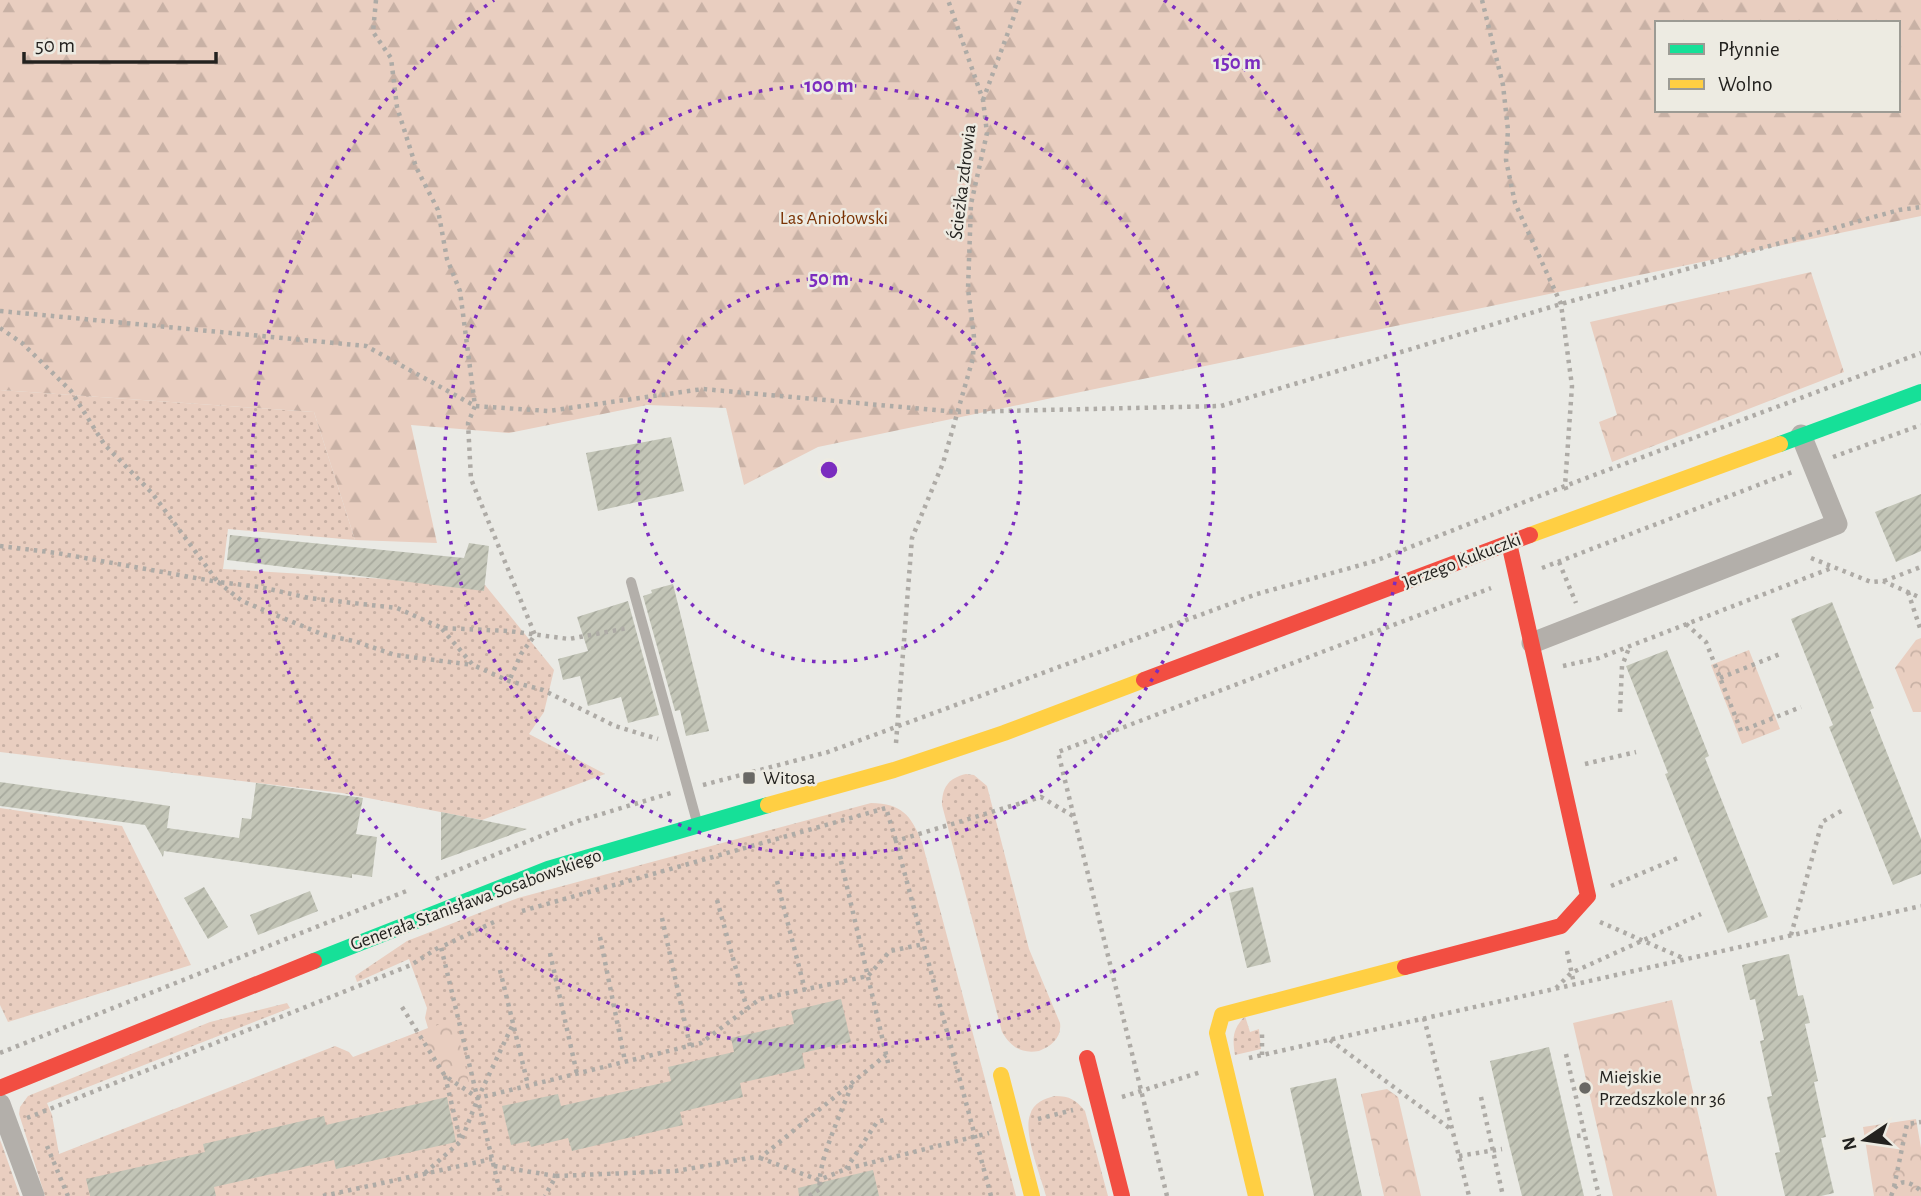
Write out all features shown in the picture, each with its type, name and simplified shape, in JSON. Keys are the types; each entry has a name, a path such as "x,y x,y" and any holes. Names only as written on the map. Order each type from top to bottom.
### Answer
{"street":[{"name":"Jerzego Kukuczki","path":"1004,733 1576,518 1921,392"},
{"path":"1532,643 1837,524 1801,435"},
{"path":"1256,1196 1217,1033 1222,1015 1561,926 1588,896 1510,543"},
{"name":"Generała Stanisława Sosabowskiego","path":"0,1088 510,883 561,865 894,770 1004,733"},
{"path":"1087,1058 1122,1196"},
{"path":"1001,1075 1032,1196"},
{"path":"0,1104 34,1196"}],"lane":[{"path":"631,582 698,825"}],"path":[{"path":"376,0 373,33 391,58 397,107 416,167 438,210 447,259 460,291 475,406 468,423 471,479 535,635"},
{"name":"Ścieżka zdrowia","path":"897,728 912,538 943,463 973,358 974,337 968,289 971,204 987,133 983,100 948,0"},
{"path":"983,100 1020,0"},
{"path":"1482,0 1503,85 1508,130 1506,160 1515,203 1561,304 1572,386 1565,486 1576,518"},
{"path":"0,311 366,346 475,406 548,411 703,389 957,412 1221,406 1561,304 1899,210 1921,207"},
{"path":"0,328 22,343 71,391 104,443 152,493 218,582 242,601 324,635 354,641 395,655 473,665 509,681 543,690 615,726 675,744"},
{"path":"428,882 575,822 828,752 1257,594 1375,561 1565,486 1921,353"},
{"path":"1167,1196 1058,752 1921,425"},
{"path":"0,545 260,587 309,598 397,608 442,628 569,639 643,625"},
{"path":"1782,545 1871,583 1921,567"},
{"path":"1559,562 1584,623"},
{"path":"1538,671 1599,658 1835,567"},
{"path":"1883,581 1921,598"},
{"path":"1907,592 1921,631"},
{"path":"1686,624 1706,642 1741,731 1801,707"},
{"path":"442,628 473,665"},
{"path":"509,681 521,654 535,635"},
{"path":"1620,712 1622,666 1630,646"},
{"path":"1720,678 1780,654"},
{"path":"896,841 1041,797 1074,817"},
{"path":"514,914 886,808 991,1196"},
{"path":"1791,935 1822,822 1843,810"},
{"path":"1588,896 1678,858"},
{"path":"841,861 889,1067"},
{"path":"777,881 804,990"},
{"path":"0,1053 415,887"},
{"path":"717,900 747,1009"},
{"path":"494,1166 556,1176 676,1171 755,1157 819,1180 846,1169 1140,1092 1225,1065 1921,906"},
{"path":"1575,911 1686,959"},
{"path":"1556,988 1571,973 1701,915"},
{"path":"9,1126 411,965 504,918"},
{"path":"662,918 690,1046"},
{"path":"600,937 625,1061"},
{"path":"445,1076 478,1098 701,1044 760,999 868,976 890,951 924,944"},
{"path":"442,947 501,1196"},
{"path":"550,953 576,1074"},
{"path":"500,970 528,1085"},
{"path":"402,1007 445,1076 461,1142"},
{"path":"1424,1018 1469,1196"},
{"path":"425,1173 461,1142 478,1098 513,1024"},
{"path":"1330,1040 1452,1130"},
{"path":"1566,1054 1599,1196"},
{"path":"760,1158 886,1055"},
{"path":"821,1196 819,1180 852,1083"},
{"path":"1481,1097 1503,1196"},
{"path":"846,1169 877,1122 884,1120"},
{"path":"1891,1196 1907,1124 1921,1122"},
{"path":"1577,1136 1584,1135"},
{"path":"47,1146 68,1196"},
{"path":"1460,1156 1502,1149"},
{"path":"323,1196 492,1159"},
{"path":"545,1196 556,1176"},
{"path":"1894,1187 1903,1181 1912,1183 1921,1191"},
{"path":"809,1196 820,1189"}],"green space":[{"name":"Las Aniołowski","path":"0,0 1921,0 1921,216 818,447 744,485 726,408 647,405 509,433 411,425 437,543 355,540 314,412 0,390"},
{"path":"1811,272 1844,372 1612,462 1599,422 1617,415 1590,322"},
{"path":"0,390 314,412 355,540 228,529 223,569 485,585 554,670 544,712 529,734 605,774 482,820 342,793 0,752"},
{"path":"1921,638 1921,712 1913,712 1895,668 1916,640"},
{"path":"1749,650 1780,729 1742,744 1711,665"},
{"path":"966,774 974,775 987,786 1029,949 1060,1023 1055,1040 1039,1051 1017,1048 1002,1032 942,805 943,794 950,781"},
{"path":"871,803 898,808 904,812 922,842 1016,1196 45,1196 19,1114 20,1107 28,1096 210,1022 287,1003 290,1008 47,1103 52,1115 59,1154 335,1046 349,1052 353,1057 428,1028 425,1018 427,1008 409,959 357,982 355,976 407,941 518,898"},
{"path":"0,808 122,826 191,965 8,1022 0,1005"},
{"path":"1672,1000 1717,1196 1613,1196 1573,1023"},
{"path":"1245,1016 1250,1032 1259,1029 1261,1049 1235,1055 1234,1034"},
{"path":"454,1018 471,1091 447,1076 419,1033"},
{"path":"1387,1089 1398,1097 1421,1196 1384,1196 1361,1094"},
{"path":"1055,1096 1072,1099 1085,1111 1108,1196 1046,1196 1031,1144 1028,1123 1037,1104"},
{"path":"1916,1119 1921,1148 1921,1196 1874,1196 1863,1127"},
{"path":"0,1140 2,1145 20,1196 0,1196"}],"building":[{"path":"671,437 684,491 598,511 586,453"},
{"path":"1921,494 1921,551 1896,562 1875,512"},
{"path":"230,535 464,558 469,543 489,546 484,591 227,560"},
{"path":"673,584 709,731 686,736 680,710 675,711 643,596 652,593 651,590"},
{"path":"628,601 659,715 628,723 621,697 588,706 580,676 563,680 558,659 588,651 577,617"},
{"path":"1832,602 1874,708 1870,710 1921,839 1921,874 1893,885 1829,727 1833,725 1791,619"},
{"path":"1667,650 1709,756 1705,758 1768,917 1728,933 1665,774 1668,773 1626,666"},
{"path":"0,782 170,806 167,828 239,838 242,818 251,819 256,783 363,798 356,834 377,837 372,877 352,874 352,878 164,851 163,857 145,825 0,806"},
{"path":"441,812 527,829 441,860"},
{"path":"204,887 228,927 208,939 184,898"},
{"path":"1253,887 1271,962 1247,968 1229,893"},
{"path":"310,891 318,911 258,935 250,915"},
{"path":"1789,954 1798,996 1803,995 1810,1023 1805,1024 1818,1081 1814,1082 1826,1137 1821,1138 1834,1193 1821,1196 1785,1196 1775,1153 1780,1152 1767,1097 1772,1096 1760,1041 1764,1040 1755,999 1750,1000 1742,965"},
{"path":"841,999 851,1042 802,1053 805,1068 740,1083 743,1097 680,1112 683,1125 572,1151 568,1138 531,1147 529,1141 511,1145 502,1106 558,1094 561,1106 671,1081 668,1067 734,1052 731,1038 794,1024 791,1011"},
{"path":"1549,1047 1584,1196 1522,1196 1508,1140 1490,1061"},
{"path":"1336,1078 1362,1196 1314,1196 1290,1088"},
{"path":"447,1097 456,1142 336,1169 334,1160 214,1187 216,1196 90,1196 86,1179 205,1152 203,1144 324,1116 326,1125"},
{"path":"873,1170 879,1196 799,1196 798,1188"}],"traffic: fast":[{"path":"1780,444 1921,392"},
{"path":"314,961 548,869 768,805"}],"traffic: slow":[{"path":"1530,535 1780,444"},
{"path":"768,805 894,770 1004,733 1144,680"},
{"path":"1256,1196 1217,1033 1222,1015 1405,967"},
{"path":"1001,1075 1032,1196"}],"traffic: jam":[{"path":"1144,680 1530,535"},
{"path":"1405,967 1561,926 1588,896 1509,543"},
{"path":"0,1088 314,961"},
{"path":"1087,1058 1122,1196"}],"place":[{"name":"Witosa","path":"749,778"},
{"name":"Miejskie Przedszkole nr 36","path":"1585,1088"}]}
